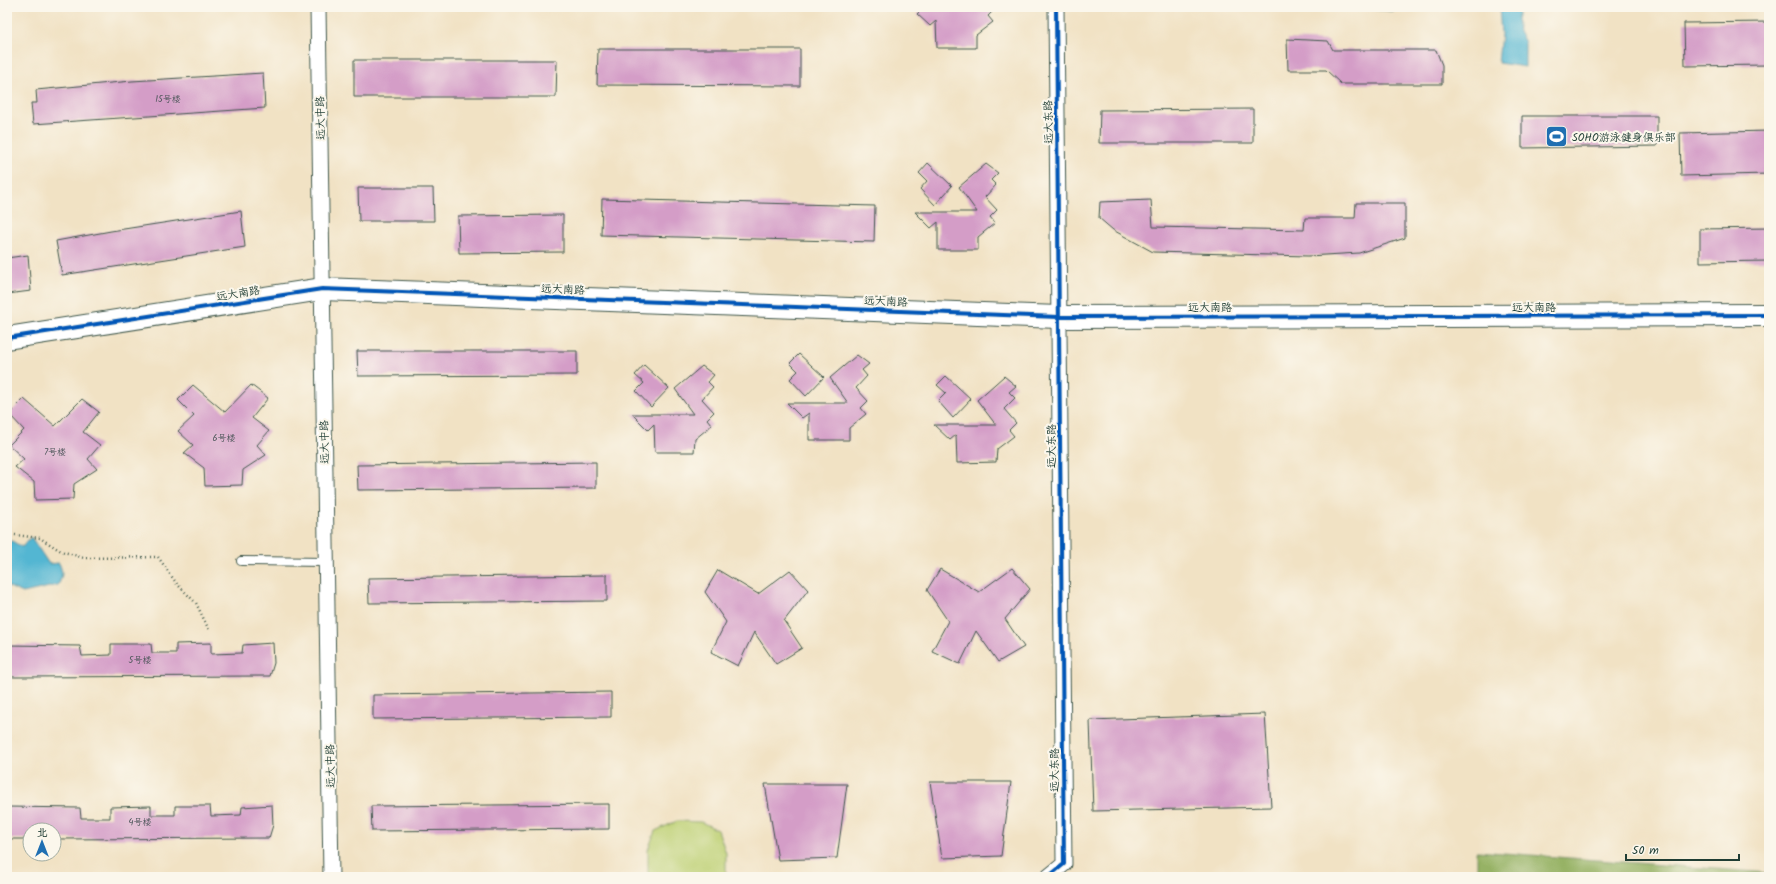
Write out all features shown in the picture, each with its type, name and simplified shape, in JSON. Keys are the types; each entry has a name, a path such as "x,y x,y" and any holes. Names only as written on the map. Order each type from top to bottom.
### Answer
{"street":[{"name":"远大中路","path":"318,7 332,877"},
{"name":"远大东路","path":"1048,877 1064,864 1056,7"},
{"name":"远大南路","path":"7,338 322,289 1059,317 1769,315"}],"lane":[{"path":"242,561 326,562"}],"path":[{"path":"7,534 40,538 61,551 84,558 158,557 177,584 196,603 209,630"}],"green space":[{"path":"677,821 701,822 718,830 726,853 726,877 648,877 648,850 655,831"},
{"path":"1477,851 1769,873 1769,877 1477,877"}],"water":[{"path":"1342,7 1408,7 1392,11"},
{"path":"1499,7 1520,7 1517,19 1519,32 1525,42 1525,67 1498,63 1501,34"},
{"path":"31,537 49,564 59,563 62,576 58,585 23,593 7,586 7,541 12,541 22,547"}],"building":[{"path":"924,7 953,7 949,10 959,10 962,7 997,7 988,16 993,22 976,35 976,48 937,48 936,21 930,26 917,14"},
{"path":"1769,22 1769,65 1685,66 1684,23"},
{"path":"1287,39 1328,41 1333,50 1436,50 1442,65 1442,84 1341,84 1326,70 1288,70"},
{"path":"598,49 800,49 800,86 597,85"},
{"path":"354,60 557,60 556,97 354,97"},
{"path":"263,73 265,108 33,124 31,103 37,103 36,90 132,81"},
{"path":"1253,109 1253,143 1099,143 1100,110"},
{"path":"1522,116 1657,116 1657,146 1522,148"},
{"path":"1769,131 1769,174 1681,176 1680,133"},
{"path":"928,163 952,186 935,205 920,189 927,181 919,173"},
{"path":"986,164 998,173 991,180 996,185 985,197 997,210 990,217 995,223 978,237 978,250 938,250 938,222 931,228 915,212 977,212 959,187"},
{"path":"358,188 433,188 434,221 359,221"},
{"path":"602,199 875,206 874,242 601,235"},
{"path":"1151,200 1153,227 1304,230 1305,218 1355,218 1356,203 1405,203 1405,238 1359,253 1308,256 1153,252 1113,230 1099,218 1100,202"},
{"path":"241,211 245,247 62,275 56,241"},
{"path":"563,215 563,252 459,253 458,216"},
{"path":"1769,228 1769,261 1700,262 1700,229"},
{"path":"28,255 31,291 7,294 7,272 9,271 7,258"},
{"path":"357,351 577,351 577,375 358,376"},
{"path":"799,354 824,377 806,396 790,379 798,371 790,363"},
{"path":"857,355 869,364 862,370 867,376 856,388 868,401 861,408 866,414 849,428 849,440 809,440 809,413 802,418 787,403 848,403 830,378"},
{"path":"644,365 669,388 651,407 636,391 644,383 635,375"},
{"path":"702,366 714,375 708,382 713,387 702,399 714,412 707,419 712,425 695,439 694,452 655,452 654,424 648,430 632,414 693,414 675,389"},
{"path":"946,376 971,399 953,418 938,401 946,393 937,385"},
{"path":"1004,376 1016,386 1009,392 1015,398 1004,409 1016,423 1009,430 1014,436 997,449 996,462 957,463 956,435 950,440 934,425 996,425 977,400"},
{"path":"193,385 225,412 251,385 268,398 252,418 269,431 257,445 266,455 243,470 242,485 205,486 204,468 184,453 193,445 178,431 194,416 178,400"},
{"path":"24,399 55,426 82,399 99,412 83,432 100,445 88,459 97,469 74,484 73,499 35,500 34,482 15,467 24,459 9,445 24,430 9,414"},
{"path":"596,462 596,488 358,490 357,465"},
{"path":"1012,568 1030,589 1005,619 1024,647 998,662 976,631 960,664 932,651 948,621 927,590 940,569 979,592"},
{"path":"718,570 758,594 790,570 808,590 784,621 802,648 776,664 754,632 738,666 711,652 726,622 705,592"},
{"path":"607,575 607,601 369,603 368,578"},
{"path":"211,643 211,654 242,653 243,645 273,643 274,663 270,676 13,677 7,672 7,645 80,646 82,656 111,655 111,644 151,644 152,653 176,653 176,644"},
{"path":"611,692 611,717 373,719 373,695"},
{"path":"1265,714 1271,807 1093,811 1090,720"},
{"path":"930,782 1011,782 1001,856 942,858"},
{"path":"765,784 847,784 837,858 778,860"},
{"path":"609,804 609,829 372,831 371,806"},
{"path":"272,805 273,825 269,838 62,839 62,822 22,822 22,839 12,839 7,835 7,807 80,808 81,818 110,818 110,807 151,806 151,815 175,815 175,806 210,806 211,816 241,815 242,807"}],"cycle path":[{"path":"1048,877 1064,864 1056,7"},
{"path":"7,338 322,289 1059,317 1769,315"}],"place":[{"name":"SOHO游泳健身俱乐部","path":"1557,137"}]}
